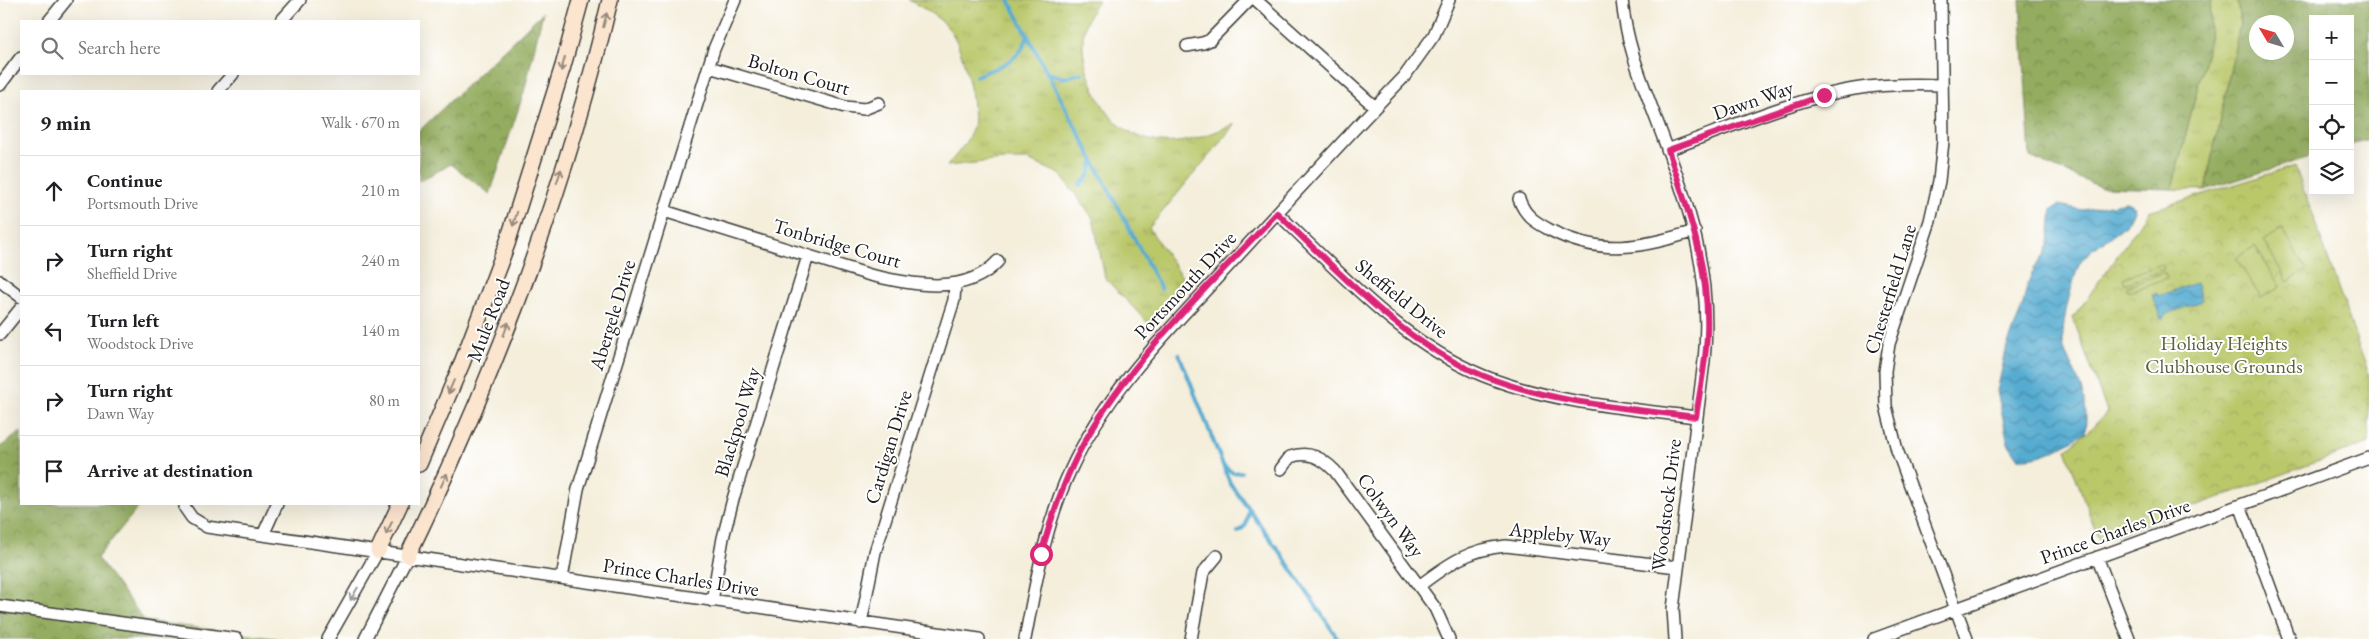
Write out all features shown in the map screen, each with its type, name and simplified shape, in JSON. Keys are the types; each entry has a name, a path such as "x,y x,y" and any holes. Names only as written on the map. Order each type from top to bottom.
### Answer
{"main road":[{"name":"Mule Road","path":"420,462 462,363 507,244 563,66 581,0"},
{"name":"Mule Road","path":"408,555 446,477 488,378 536,249 585,98 610,0"},
{"path":"378,551 400,505"}],"street":[{"path":"50,20 66,0"},
{"path":"282,20 300,0"},
{"name":"Abergele Drive","path":"562,578 578,489 709,66 720,34 736,0"},
{"path":"1186,46 1210,40 1250,0"},
{"path":"1256,0 1375,107"},
{"name":"Portsmouth Drive","path":"1026,639 1041,554 1066,480 1084,442 1118,390 1136,366 1420,58 1434,35 1449,0"},
{"name":"Woodstock Drive","path":"1622,0 1632,53 1668,150 1695,231 1702,264 1707,313 1704,361 1677,567 1673,609 1675,639"},
{"name":"Chesterfield Lane","path":"1942,0 1943,141 1939,181 1930,221 1889,344 1885,371 1885,389 1888,420 1897,450 1967,639"},
{"path":"1,81 20,58"},
{"name":"Bolton Court","path":"709,66 845,107 864,109 879,104"},
{"path":"219,90 233,75"},
{"name":"Dawn Way","path":"1668,150 1807,100 1840,91 1890,84 1942,85"},
{"path":"1519,199 1523,210 1536,223 1571,240 1596,246 1630,248 1695,231"},
{"name":"Tonbridge Court","path":"664,210 808,256 885,278 930,284 955,284 984,274 998,261"},
{"name":"Sheffield Drive","path":"1277,213 1403,329 1429,347 1471,370 1503,383 1561,399 1696,417"},
{"name":"Blackpool Way","path":"712,601 730,508 808,256"},
{"path":"0,281 20,296"},
{"name":"Cardigan Drive","path":"861,623 875,552 954,300 955,284"},
{"path":"0,334 20,309"},
{"name":"Colwyn Way","path":"1280,469 1290,457 1297,455 1318,456 1326,462 1344,482 1419,586 1442,620 1449,639"},
{"name":"Prince Charles Drive","path":"1874,639 2369,458"},
{"path":"263,535 277,505"},
{"path":"2240,505 2289,639"},
{"name":"Prince Charles Drive","path":"185,508 192,518 207,527 978,639"},
{"name":"Appleby Way","path":"1419,586 1468,554 1480,549 1506,546 1677,567"},
{"path":"328,639 378,551"},
{"name":"Mule Road","path":"366,639 408,555"},
{"path":"1191,639 1203,573 1217,556"},
{"path":"2097,557 2129,639"},
{"path":"0,606 237,639"}],"green space":[{"path":"909,0 1099,0 1085,27 1083,37 1084,54 1087,71 1094,89 1100,101 1115,121 1135,135 1161,142 1180,142 1199,138 1235,124 1149,228 1188,286 1150,325 1105,278 1093,218 1060,174 1028,160 1002,160 947,166 965,143 973,127 974,118 969,81 958,45 950,30 934,15"},
{"path":"2020,0 2211,0 2209,42 2172,189 2100,187 2030,157"},
{"path":"2211,0 2237,0 2240,24 2205,190 2172,189 2209,42"},
{"path":"2237,0 2369,0 2369,139 2354,143 2354,15 2309,15 2309,157 2205,190 2240,24"},
{"path":"543,12 524,92 490,194 451,164 420,180 420,130"},
{"name":"Holiday Heights Clubhouse Grounds","path":"2295,166 2369,375 2369,443 2099,541 2066,450 2107,412 2073,318 2149,211"},
{"path":"2282,229 2307,270 2288,282 2263,241"},
{"path":"2255,246 2280,287 2261,298 2236,258"},
{"path":"2162,264 2164,269 2125,284 2123,278"},
{"path":"2165,272 2167,278 2128,292 2126,287"},
{"path":"20,433 20,505 140,505 97,558 145,621 282,639 0,639 0,447"}],"water":[{"path":"2126,202 2135,206 2125,225 2098,245 2082,260 2077,270 2064,321 2064,349 2080,384 2084,399 2086,415 2085,433 2061,447 2036,457 2018,458 2008,443 1997,391 2007,346 2022,308 2027,286 2034,269 2045,254 2049,242 2052,209 2059,205 2083,210"},
{"path":"2196,283 2202,301 2165,315 2165,318 2161,319 2152,295 2157,293 2158,296"}],"waterway":[{"path":"1009,0 1161,289"},
{"path":"976,76 1014,58 1020,52 1027,37"},
{"path":"1046,72 1063,78 1082,73"},
{"path":"1080,185 1089,176 1093,162"},
{"path":"1179,354 1230,483 1284,558 1338,639"},
{"path":"1223,465 1233,473 1241,472"},
{"path":"1238,532 1246,525 1249,508"}],"route":[{"path":"1041,554 1057,502 1069,472 1084,442 1118,390 1136,366 1277,213 1403,329 1447,358 1483,376 1561,399 1696,417 1707,335 1705,280 1695,231 1668,150 1824,95"}]}
